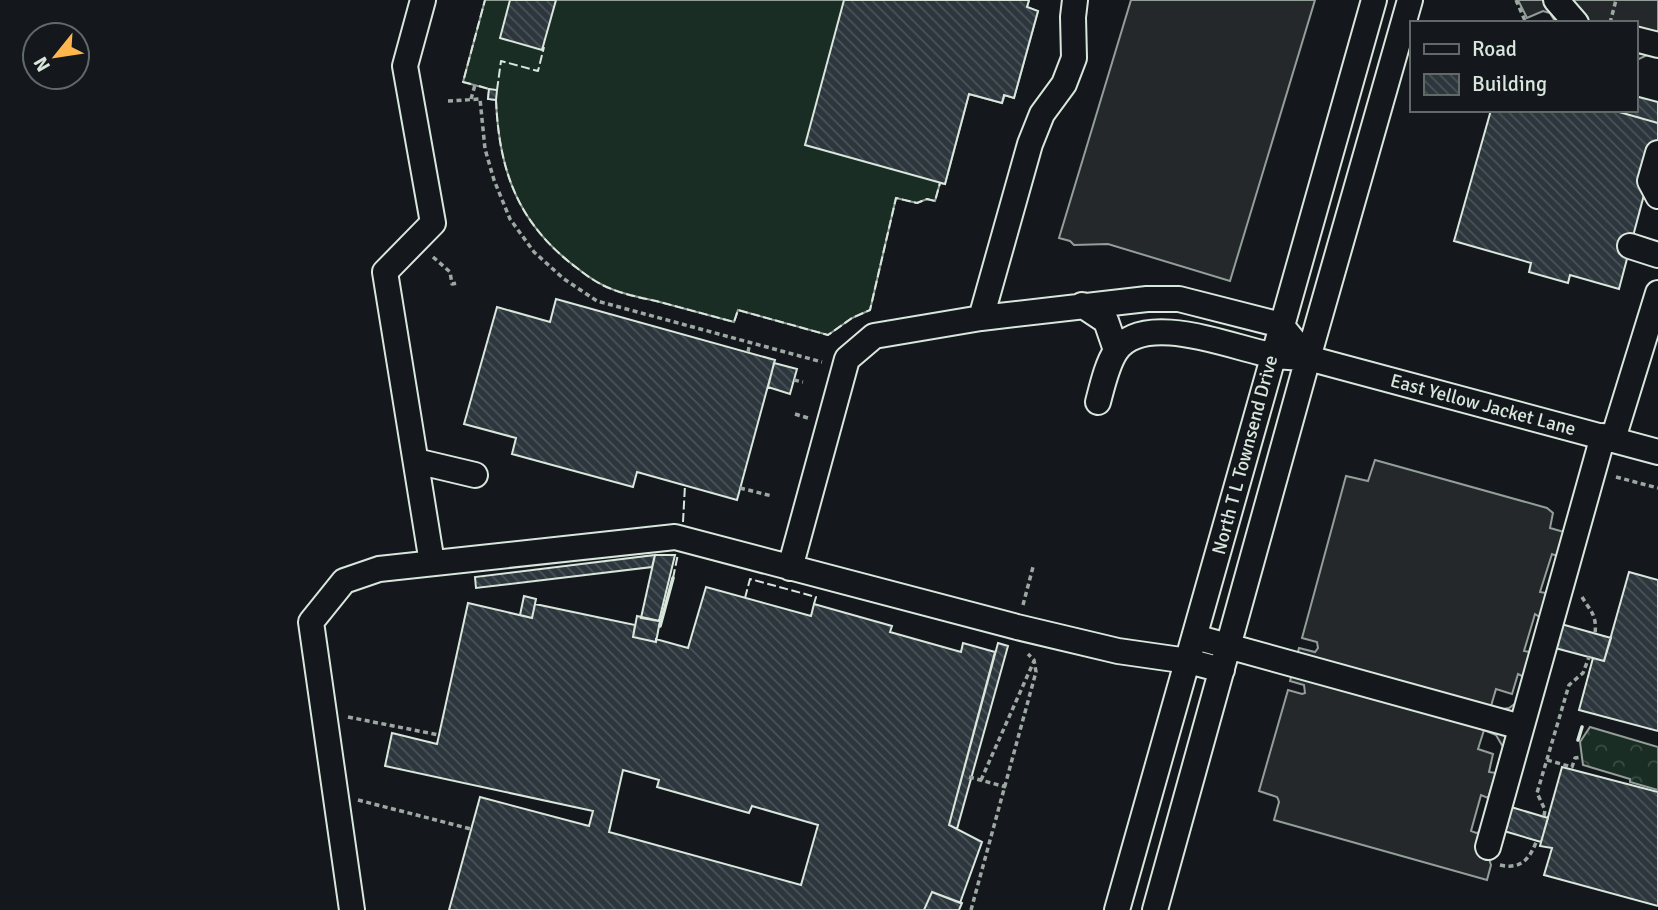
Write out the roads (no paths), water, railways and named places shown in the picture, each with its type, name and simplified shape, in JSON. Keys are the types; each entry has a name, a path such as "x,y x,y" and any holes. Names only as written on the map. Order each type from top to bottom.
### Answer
{"street":[{"path":"423,0 405,66 433,223 385,272 432,563"},
{"path":"981,318 1030,144 1042,114 1064,84 1074,58 1075,0"},
{"name":"North T L Townsend Drive","path":"1117,910 1374,0"},
{"name":"North T L Townsend Drive","path":"1155,910 1410,0"},
{"path":"1556,0 1574,21"},
{"path":"1637,40 1658,46"},
{"path":"1658,153 1650,181 1658,196"},
{"path":"1630,246 1658,255"},
{"path":"1490,855 1521,727 1608,438 1658,293"},
{"path":"790,568 847,359 874,336 1082,305 1179,299 1281,325 1308,358"},
{"path":"1082,305 1106,321 1116,350 1098,402"},
{"name":"East Yellow Jacket Lane","path":"1116,350 1130,339 1146,334 1166,332 1203,336 1273,356 1308,358 1658,452"},
{"path":"416,461 475,475"},
{"path":"352,910 311,622 344,581 379,569 675,537 1118,651 1188,660 1226,658 1521,727"},
{"path":"1195,636 1226,658"}]}
